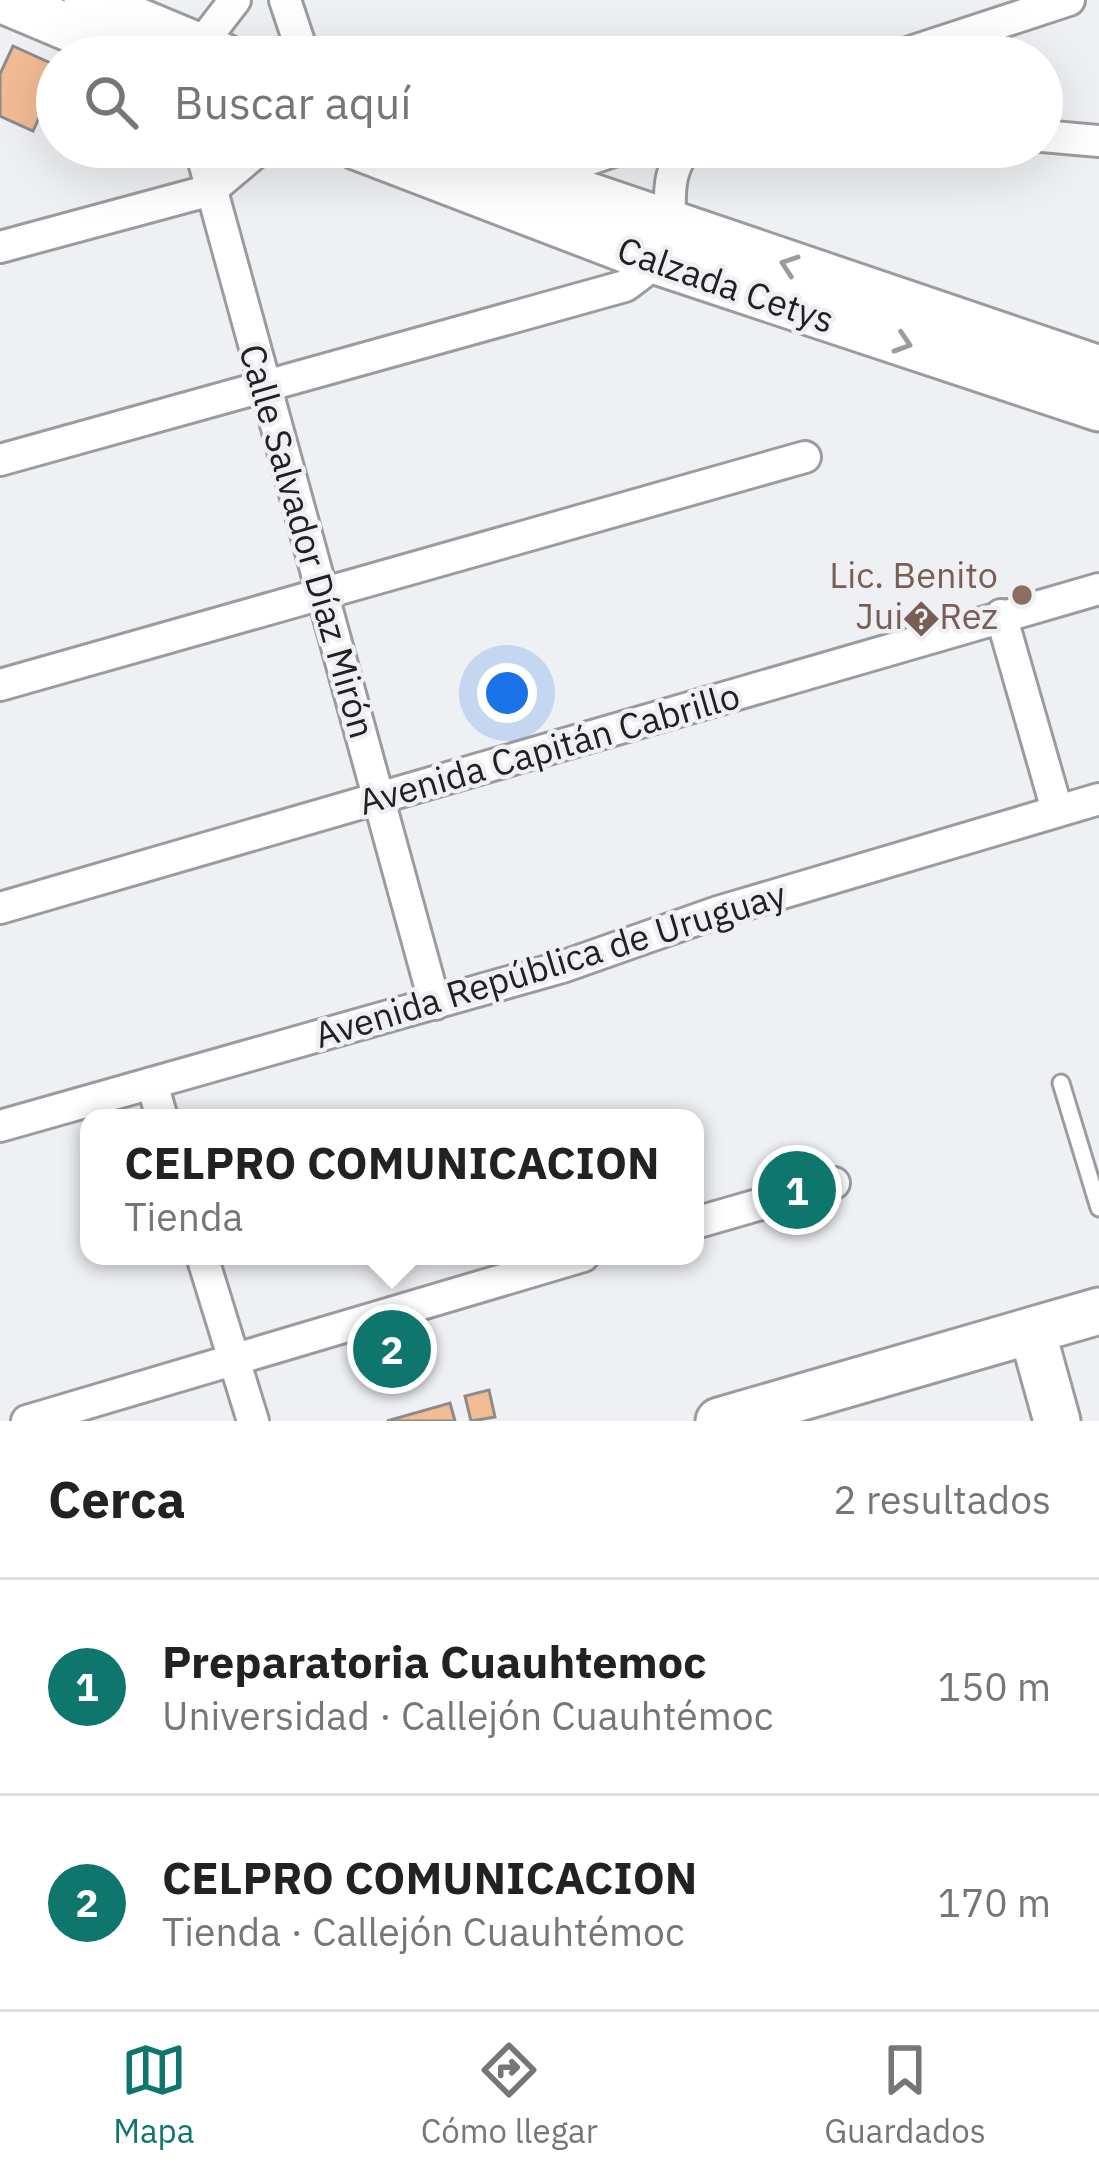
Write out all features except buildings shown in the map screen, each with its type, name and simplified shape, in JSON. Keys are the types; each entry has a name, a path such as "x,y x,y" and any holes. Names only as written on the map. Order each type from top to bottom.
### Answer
{"main road":[{"path":"87,0 166,36"},
{"path":"23,8 89,36"},
{"name":"Calzada Cetys","path":"431,168 663,243 1099,408"},
{"name":"Calzada Cetys","path":"479,168 518,193"},
{"name":"Calzada Cetys","path":"663,243 1099,369"},
{"path":"719,1421 1099,1312"},
{"path":"1032,1330 1057,1421"}],"street":[{"path":"214,36 235,0"},
{"path":"285,0 297,36"},
{"path":"959,36 1070,0"},
{"path":"1063,138 1099,141"},
{"name":"Calle Salvador Díaz Mirón","path":"205,168 435,1004"},
{"path":"0,247 211,190 237,168"},
{"path":"518,193 576,168"},
{"path":"0,460 625,286 663,243 672,168"},
{"path":"0,686 806,457"},
{"name":"Avenida Capitán Cabrillo","path":"0,908 1099,589"},
{"path":"1001,615 1057,810"},
{"name":"Avenida República de Uruguay","path":"0,1126 562,967 718,912 1099,799"},
{"path":"152,1083 159,1109"},
{"path":"704,1220 834,1183"},
{"path":"205,1265 253,1421"},
{"path":"27,1421 552,1265"}],"lane":[{"path":"1060,1083 1099,1208"}],"place":[{"name":"Lic. Benito Jui�Rez","path":"1022,595"},
{"name":"Preparatoria Cuauhtemoc","path":"797,1190"},
{"name":"CELPRO COMUNICACION","path":"392,1349"}]}
